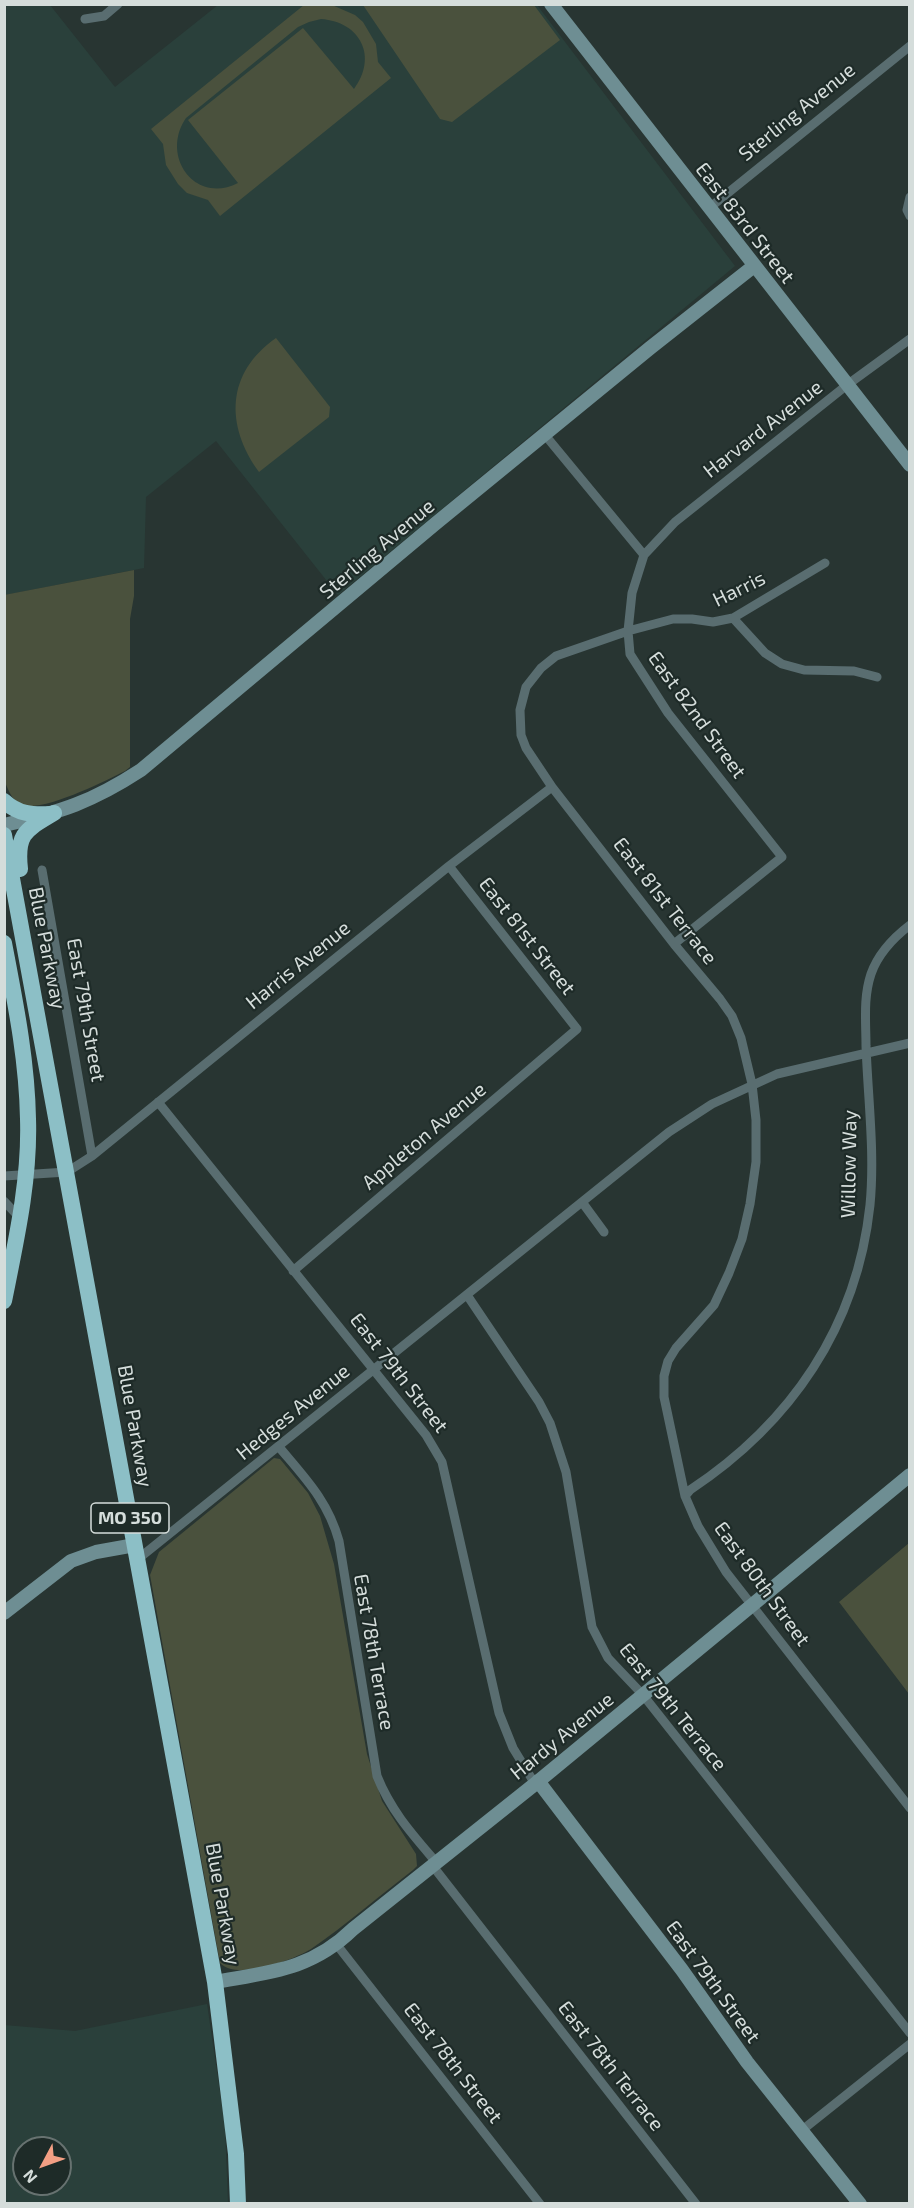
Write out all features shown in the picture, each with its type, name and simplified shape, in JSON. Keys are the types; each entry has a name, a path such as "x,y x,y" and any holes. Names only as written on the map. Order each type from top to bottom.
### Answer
{"highway":[{"path":"4,801 10,807 25,813 34,815 54,813"},
{"path":"21,924 23,890 19,862 20,840 27,829 54,813"},
{"name":"Blue Parkway","path":"4,835 216,1982 232,2120 238,2204"},
{"name":"Blue Parkway","path":"4,943 23,1044 29,1122 26,1173 4,1301"}],"street":[{"path":"85,19 104,16 118,4"},
{"name":"East 83rd Street","path":"551,4 909,465"},
{"name":"Sterling Avenue","path":"708,209 909,46"},
{"path":"909,199 907,210 909,216"},
{"name":"Sterling Avenue","path":"4,825 54,813 93,798 141,770 650,348 754,266"},
{"name":"Harvard Avenue","path":"644,555 675,522 847,385 909,339"},
{"path":"545,435 644,555"},
{"name":"East 82nd Street","path":"644,555 632,593 628,631 630,654 668,713 782,857 674,944"},
{"name":"Harris","path":"528,751 521,735 520,710 526,687 541,668 556,656 628,631 673,619 712,622 733,618 825,562"},
{"path":"733,618 765,653 782,663 804,670 854,671 877,677"},
{"name":"East 81st Terrace","path":"528,751 552,786 732,1016 741,1038 752,1084"},
{"name":"Harris Avenue","path":"67,1172 92,1156 449,866 552,786"},
{"name":"East 81st Street","path":"449,866 580,1030"},
{"name":"East 79th Street","path":"42,870 92,1156"},
{"name":"Willow Way","path":"685,1496 742,1452 783,1410 818,1363 844,1311 861,1256 870,1205 871,1166 865,1004 871,975 879,958 889,943 909,925"},
{"name":"Appleton Avenue","path":"293,1271 580,1030"},
{"name":"Hedges Avenue","path":"136,1552 279,1447 669,1132 712,1104 777,1074 909,1043"},
{"name":"East 80th Street","path":"752,1084 756,1120 756,1162 742,1239 714,1305 676,1348 664,1376 664,1397 685,1496 711,1550 909,1808"},
{"name":"East 79th Street","path":"158,1102 426,1435 441,1462 499,1713 513,1748 536,1782 682,1970 747,2062 860,2204"},
{"path":"4,1176 67,1172"},
{"path":"4,1201 19,1217"},
{"path":"582,1202 604,1232"},
{"name":"East 79th Terrace","path":"467,1295 539,1402 550,1423 566,1472 592,1628 608,1658 643,1695 909,2033"},
{"name":"East 78th Terrace","path":"279,1447 321,1496 333,1520 339,1541 377,1776 395,1814 696,2204"},
{"name":"Hardy Avenue","path":"216,1982 289,1969 337,1945 353,1929 643,1695 909,1475"},
{"path":"4,1613 71,1561 96,1552 136,1552"},
{"name":"East 78th Street","path":"337,1945 540,2204"},
{"path":"801,2131 909,2044"}],"shaded area":[{"path":"5,5 50,5 115,87 218,5 537,5 735,266 338,595 216,441 146,497 144,568 5,595"},
{"path":"304,5 332,5 355,15 363,22 376,44 378,62 391,78 220,216 208,200 187,193 178,184 166,165 163,144 151,129","holes":["321,19 346,27 362,43 365,65 354,89 303,28 188,120 238,183 222,188 208,187 196,182 186,173 177,147 179,133 186,118 298,27"]},
{"path":"363,5 534,5 560,40 452,122 440,119"},
{"path":"276,338 330,407 329,417 259,472 240,436 236,418 236,400 247,367"},
{"path":"134,570 134,596 130,619 130,767 103,782 56,801 41,805 19,804 4,780 4,595"},
{"path":"274,1458 280,1459 308,1493 320,1516 334,1564 367,1754 382,1801 416,1854 417,1866 311,1949 279,1963 239,1970 228,1968 220,1963 150,1575 159,1552"},
{"path":"909,1543 909,1694 839,1602"},
{"path":"207,2004 225,2126 228,2203 5,2203 4,2025 75,2031"}]}
